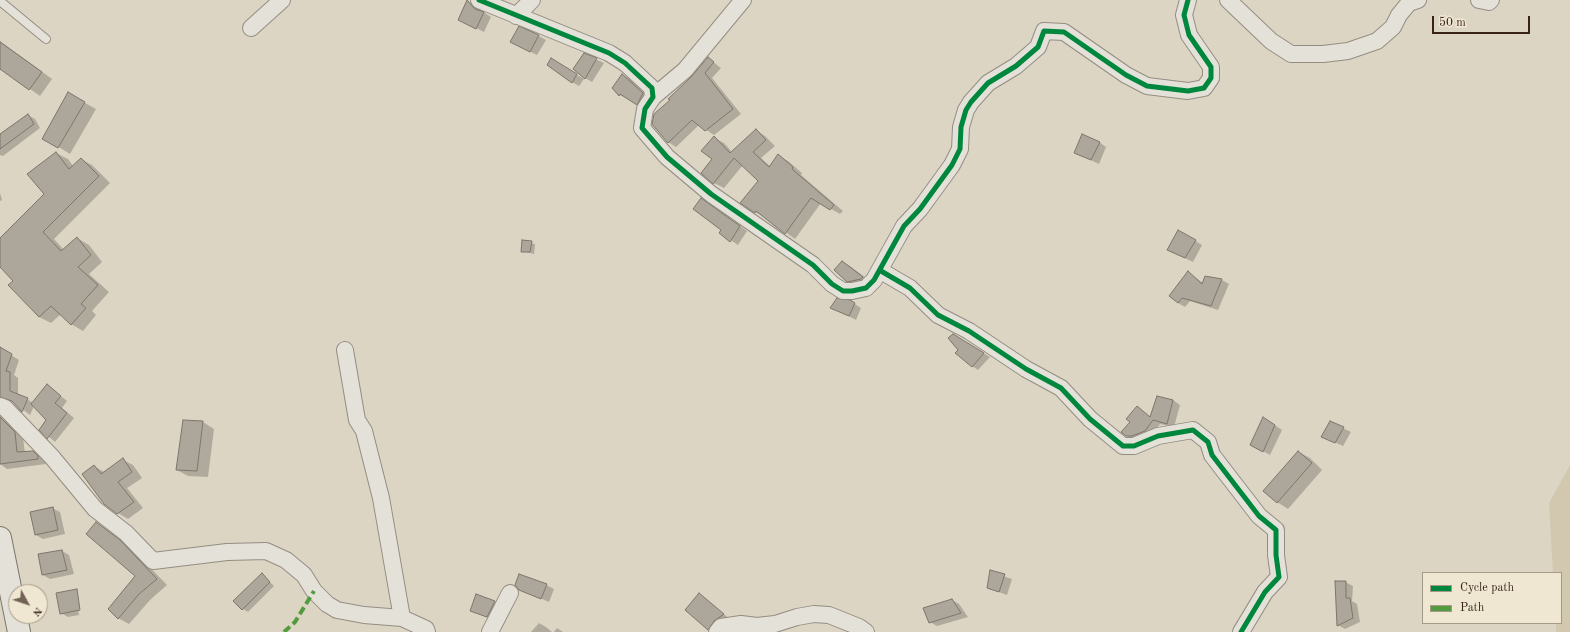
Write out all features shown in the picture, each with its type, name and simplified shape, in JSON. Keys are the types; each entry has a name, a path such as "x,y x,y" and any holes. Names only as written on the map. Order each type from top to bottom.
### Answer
{"main road":[{"path":"0,538 19,632"}],"street":[{"path":"252,28 282,0"},
{"path":"479,0 609,53 625,63 652,88 653,97"},
{"path":"516,16 532,0"},
{"path":"743,0 685,70 653,97 645,109 642,128 667,156 711,194 813,265 832,284 843,291 852,292 866,288 881,271 889,251 904,226 920,209 952,165 960,149 961,127 966,110 988,83 1016,66 1038,47 1044,31 1064,32 1126,75 1147,86 1188,91 1204,88 1211,78 1211,67 1189,36 1184,15 1188,0"},
{"path":"1228,0 1271,41 1291,54 1323,54 1348,51 1377,41 1393,27 1399,15 1409,3 1418,0"},
{"path":"1479,0 1489,2 1491,0"},
{"path":"881,271 910,288 938,315 969,331 1026,369 1061,388 1090,419 1123,446 1134,446 1158,436 1194,430 1208,442 1212,455 1259,516 1276,530 1276,555 1279,577 1265,592 1241,632"},
{"path":"345,350 357,420 364,432 381,498 402,618"},
{"path":"0,406 5,408 52,457 95,509 126,533 153,561 227,552 266,551 286,560 304,575 314,591 327,604 338,610 364,615 402,618 427,632"},
{"path":"490,632 510,594"},
{"path":"716,632 721,627 741,624 757,626 775,624 797,617 814,614 828,615 859,627 866,632"}],"lane":[{"path":"0,0 46,39"}],"shaded area":[{"path":"1570,465 1570,632 1556,632 1556,624 1562,624 1562,572 1553,572 1549,503"}],"building":[{"path":"467,0 475,9 484,12 476,29 458,20"},
{"path":"519,26 539,35 530,52 510,42"},
{"path":"0,42 42,72 29,90 0,69"},
{"path":"584,53 597,58 585,79 573,69"},
{"path":"708,57 714,62 705,73 733,109 705,131 692,120 668,143 652,124 654,114 670,100 668,99 692,76"},
{"path":"551,58 577,74 572,83 547,65"},
{"path":"622,74 643,93 637,105 620,94 619,96 612,88"},
{"path":"68,92 85,102 58,148 42,139"},
{"path":"28,114 34,124 0,149 0,134"},
{"path":"756,129 766,140 753,152 769,167 778,154 793,167 792,169 834,205 830,210 811,198 785,234 756,211 755,213 740,203 758,181 734,158 713,184 701,173 712,159 701,151 714,136 730,153"},
{"path":"1082,134 1100,142 1091,160 1074,153"},
{"path":"56,152 69,169 81,158 99,176 43,232 61,251 77,237 91,255 78,267 98,285 81,304 86,308 71,325 51,306 39,317 8,285 13,281 0,267 0,238 44,194 27,174"},
{"path":"701,198 740,226 730,242 719,233 721,230 693,209"},
{"path":"1178,230 1196,240 1185,258 1167,250"},
{"path":"522,240 532,241 530,252 521,252"},
{"path":"842,261 863,277 861,279 847,282 834,270"},
{"path":"1188,271 1202,284 1205,276 1222,279 1211,306 1182,298 1178,303 1169,296"},
{"path":"837,298 850,300 855,303 849,316 830,308"},
{"path":"953,334 984,353 972,367 955,353 958,350 948,338"},
{"path":"0,347 12,354 6,371 10,372 10,391 28,398 22,412 12,401 0,397"},
{"path":"47,384 61,396 55,403 67,413 47,439 39,430 46,420 31,404"},
{"path":"1157,396 1173,400 1167,424 1153,420 1145,431 1132,436 1126,436 1121,432 1130,422 1126,419 1137,406 1150,417"},
{"path":"0,417 15,432 17,452 33,451 38,456 38,459 0,464"},
{"path":"1263,417 1275,425 1263,452 1250,445"},
{"path":"183,420 203,421 197,471 176,470"},
{"path":"1330,421 1344,427 1335,443 1321,437"},
{"path":"1298,451 1312,463 1277,503 1263,491"},
{"path":"123,458 132,472 118,482 134,502 117,514 104,504 82,474 94,465 101,474"},
{"path":"53,507 58,530 35,535 30,512"},
{"path":"96,522 120,540 157,579 139,594 118,619 108,609 135,576 86,534"},
{"path":"62,550 67,570 42,575 38,554"},
{"path":"990,570 1005,574 999,592 987,588"},
{"path":"262,573 270,582 242,610 233,601"},
{"path":"519,574 547,584 541,599 519,590 515,585"},
{"path":"1335,581 1346,581 1346,598 1350,598 1353,618 1337,626"},
{"path":"77,589 80,610 60,614 56,593"},
{"path":"699,593 724,614 714,621 708,630 685,610"},
{"path":"476,594 495,601 487,617 470,611"},
{"path":"952,599 961,613 929,623 923,608"}],"marked path":[{"path":"284,632 295,622 314,591"}],"cycle path":[{"path":"479,0 609,53 625,63 652,88 653,97 645,109 642,128 667,157 711,194 813,265 832,284 843,291 866,288 874,280 904,226 920,209 952,165 960,149 961,127 966,110 971,102 988,83 1016,66 1038,47 1044,31 1064,32 1126,75 1147,86 1188,91 1204,88 1211,78 1211,67 1189,35 1184,15 1188,0"},
{"path":"881,271 910,288 938,315 969,331 1026,369 1061,388 1090,419 1123,446 1134,446 1158,436 1193,430 1208,442 1212,455 1259,516 1276,530 1276,555 1279,577 1265,592 1241,632"}]}
